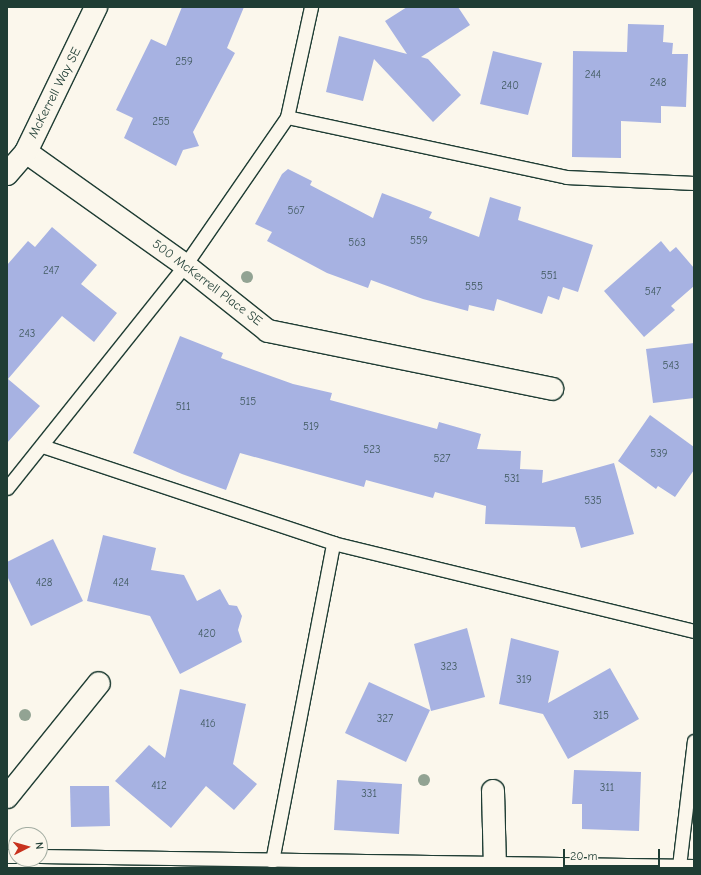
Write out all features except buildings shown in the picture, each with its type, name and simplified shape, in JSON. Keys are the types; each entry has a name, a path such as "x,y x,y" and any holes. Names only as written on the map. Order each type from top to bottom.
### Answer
{"street":[{"name":"McKerrell Way SE","path":"7,174 26,152 96,7"},
{"name":"500 McKerrell Place SE","path":"26,152 185,265 268,331 552,389"},
{"path":"7,797 99,683"},
{"path":"493,791 494,865"}],"lane":[{"path":"7,488 185,265 288,117 311,7"},
{"path":"288,117 566,177 694,183"},
{"path":"42,446 333,543 694,631"},
{"path":"272,861 333,543"},
{"path":"679,866 694,741"},
{"path":"48,856 494,865 694,866"}]}
